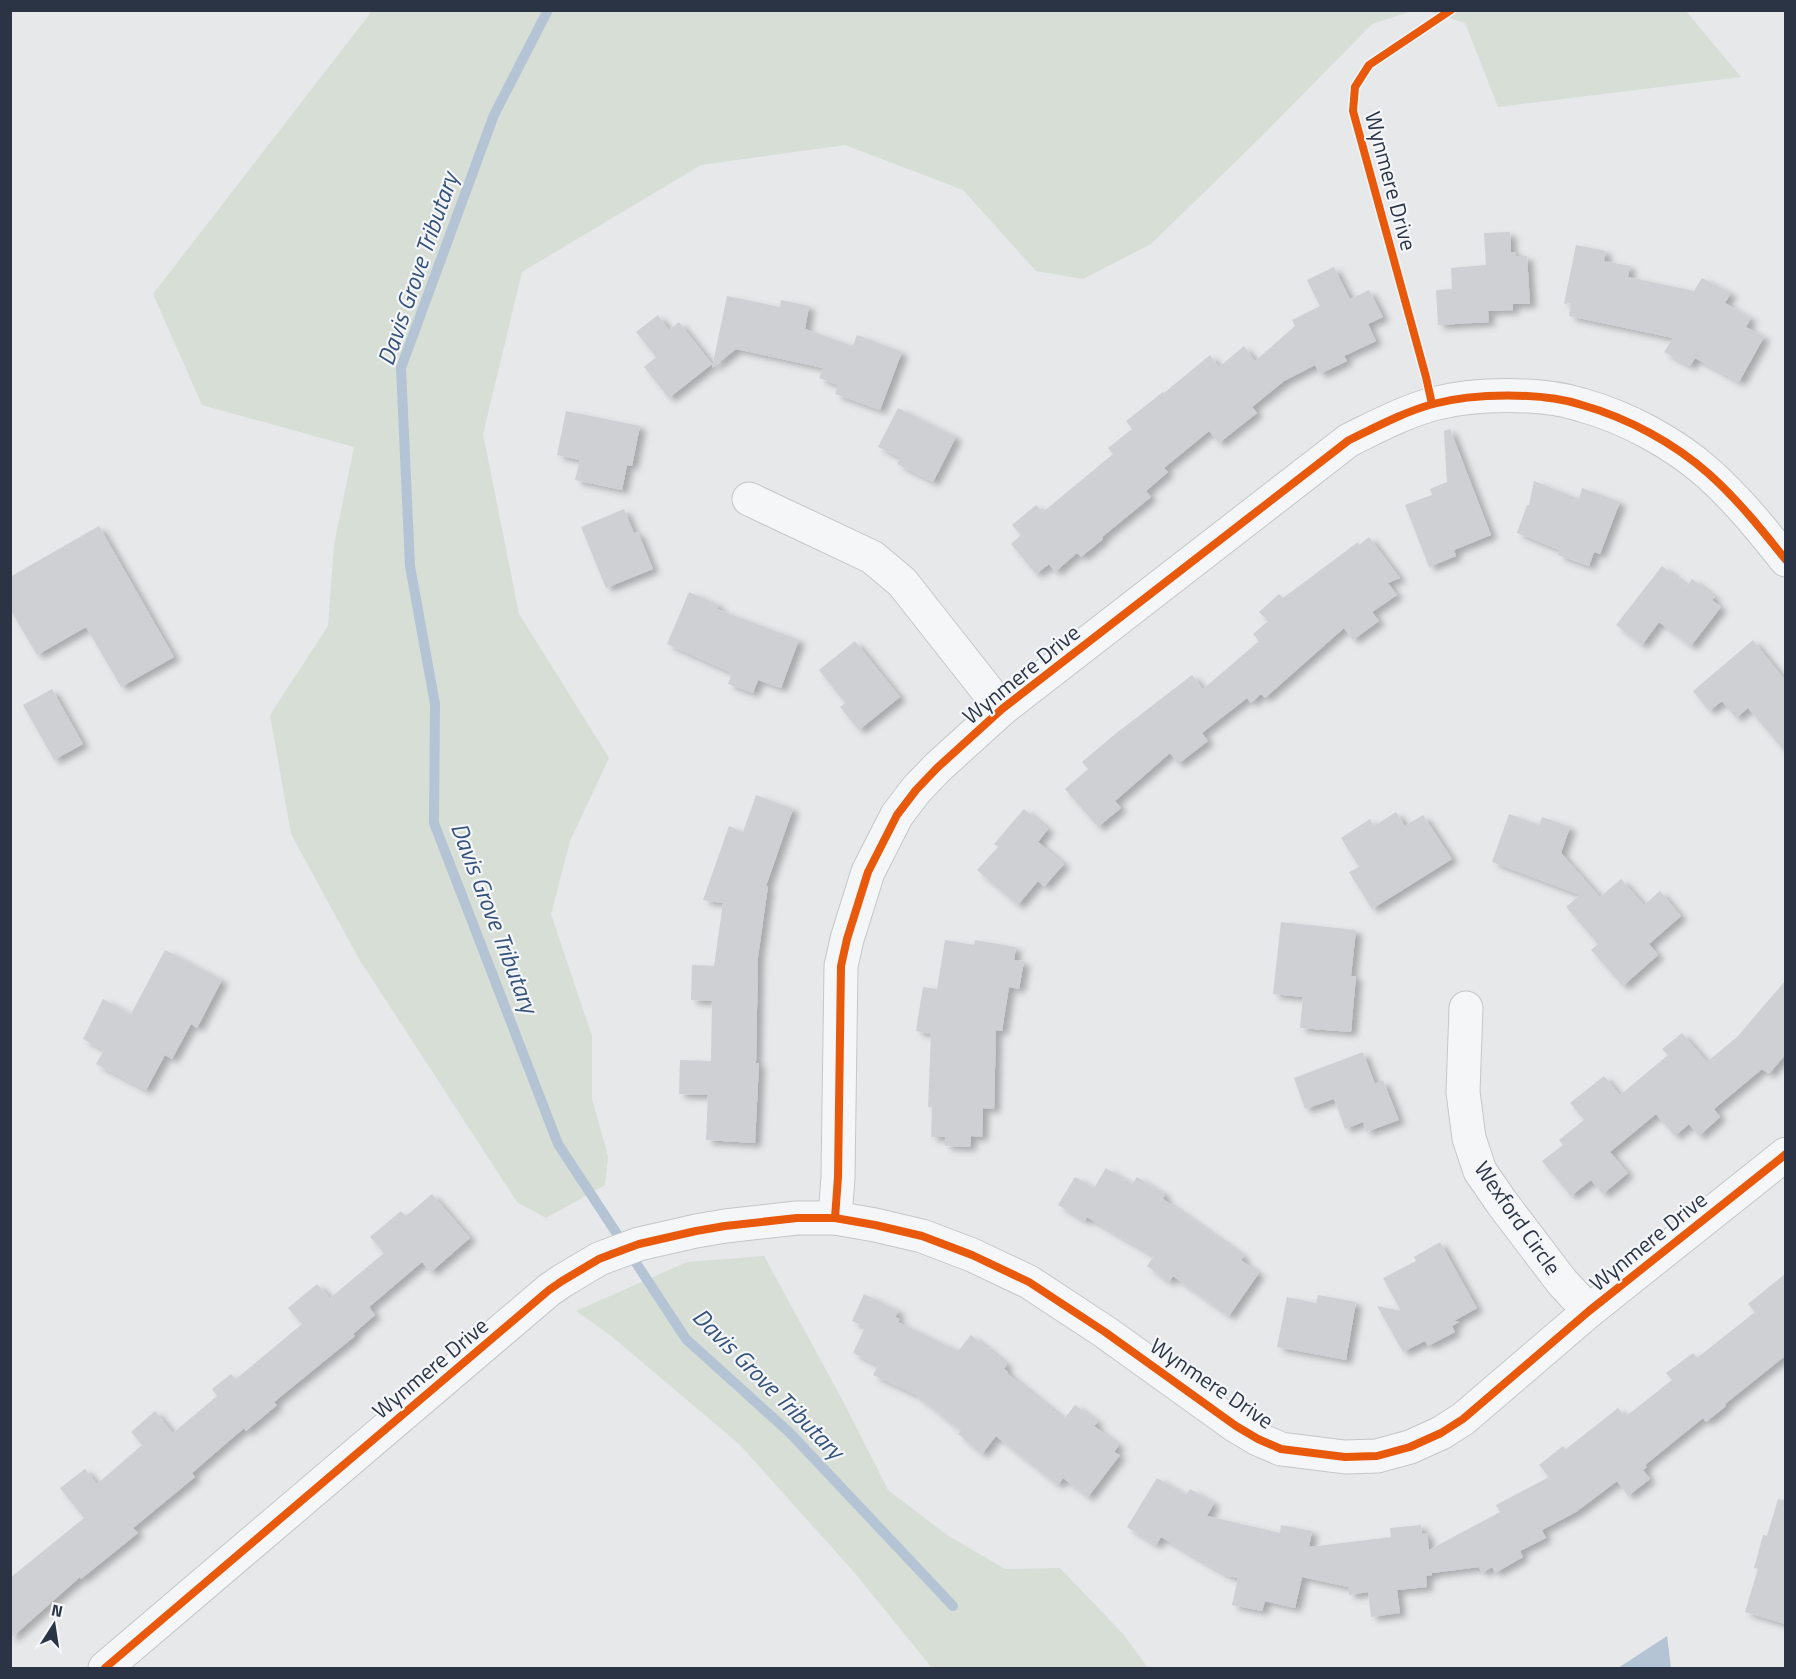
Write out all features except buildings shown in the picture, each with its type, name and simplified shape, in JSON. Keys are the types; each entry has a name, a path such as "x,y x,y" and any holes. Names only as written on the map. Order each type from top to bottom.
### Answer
{"street":[{"name":"Wynmere Drive","path":"835,1218 838,1177 841,966 856,906 868,872 897,816 937,768 1002,709 1349,440 1405,414 1432,404 1452,400 1499,396 1543,397 1581,404 1647,432 1678,449 1710,475 1755,522 1785,560"},
{"path":"749,499 872,557 902,582 1002,709"},
{"name":"Wexford Circle","path":"1466,1008 1463,1092 1468,1138 1480,1171 1562,1282 1589,1311"},
{"name":"Wynmere Drive","path":"106,1668 549,1290 599,1259 625,1249 725,1226 776,1220 835,1218 922,1236 972,1255 1029,1282 1258,1439 1292,1451 1345,1457 1377,1455 1410,1447 1441,1433 1462,1419 1589,1311 1785,1154"}],"shaded area":[{"path":"372,11 1412,11 1372,24 1151,244 1083,279 1036,271 963,190 845,145 701,165 522,272 483,434 519,614 609,758 570,841 551,914 592,1036 592,1099 608,1156 605,1185 546,1218 517,1202 359,959 291,834 270,715 328,626 334,545 354,447 202,405 153,294"},
{"path":"1427,11 1686,11 1741,77 1498,107 1465,23"},
{"path":"764,1256 844,1403 888,1490 947,1535 1005,1569 1060,1568 1123,1634 1148,1668 932,1668 854,1572 739,1444 610,1335 576,1311 687,1262"}],"water":[{"path":"1667,1636 1671,1668 1618,1668"}],"waterway":[{"name":"Davis Grove Tributary","path":"548,10 494,115 401,368 410,566 435,704 434,823 558,1144 686,1339 790,1433 953,1606"}],"cycle path":[{"path":"1432,404 1353,111 1355,87 1369,65 1451,10"},
{"path":"835,1218 838,1177 841,966 868,872 897,815 937,768 1002,709 1349,440 1411,411 1449,400 1508,395 1547,398 1582,405 1633,424 1681,452 1720,484 1759,526 1786,560"},
{"path":"105,1668 549,1290 599,1259 639,1244 725,1226 797,1218 835,1218 922,1236 972,1255 1029,1282 1258,1439 1281,1449 1345,1457 1377,1456 1410,1447 1441,1433 1463,1419 1589,1311 1786,1154"}]}
